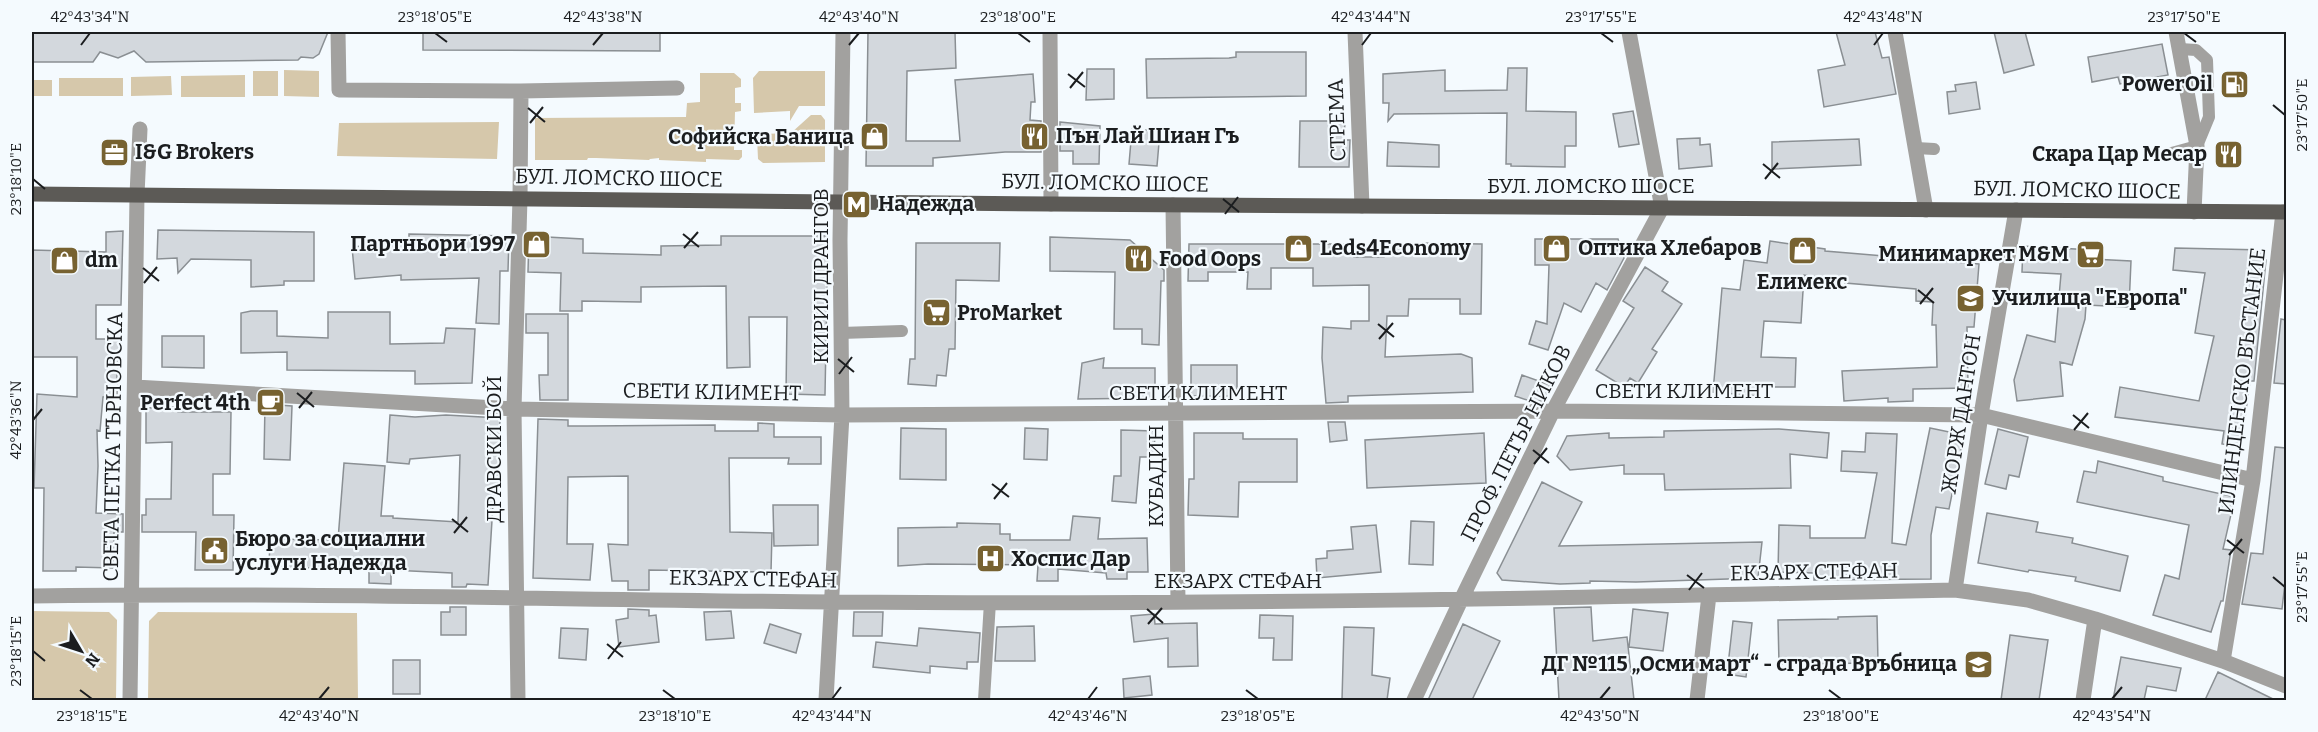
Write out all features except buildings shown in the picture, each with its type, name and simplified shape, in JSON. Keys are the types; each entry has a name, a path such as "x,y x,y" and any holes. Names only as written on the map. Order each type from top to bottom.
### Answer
{"main road":[{"name":"БУЛ. ЛОМСКО ШОСЕ","path":"32,194 1173,205 2285,212"}],"street":[{"path":"338,32 339,90 521,91 677,88"},
{"name":"КИРИЛ ДРАНГОВ","path":"826,700 842,415 840,201 843,32"},
{"path":"1050,32 1051,204"},
{"name":"СТРЕМА","path":"1354,32 1362,206"},
{"path":"1629,32 1662,208"},
{"path":"1895,32 1926,210"},
{"path":"2176,32 2197,146 2194,212"},
{"name":"ДРАВСКИ БОЙ","path":"518,700 514,409 521,91"},
{"name":"СВЕТА ПЕТКА ТЪРНОВСКА","path":"129,700 140,129"},
{"name":"КУБАДИН","path":"1173,205 1178,602"},
{"name":"ПРОФ. ПЕТЪР НИКОВ","path":"1414,700 1553,411 1662,208"},
{"name":"ЖОРЖ ДАНТОН","path":"1955,590 1981,415 2016,210"},
{"name":"ИЛИНДЕНСКО ВЪСТАНИЕ","path":"2223,661 2253,480 2285,212"},
{"name":"СВЕТИ КЛИМЕНТ","path":"135,387 514,409 842,415 1553,411 1981,415 2253,480"},
{"name":"ЕКЗАРХ СТЕФАН","path":"32,596 131,594 516,596 832,602 1178,602 1461,600 1955,590 2028,600 2223,661 2286,686"},
{"path":"1697,700 1709,595"},
{"path":"2083,700 2095,620"}],"lane":[{"path":"2168,154 2197,146 2209,117 2207,60 2196,50 2180,49"},
{"path":"1916,148 1934,149"},
{"path":"841,333 902,331"},
{"path":"984,700 990,602"}],"shaded area":[{"path":"284,70 319,71 319,97 284,96"},
{"path":"253,71 278,71 278,96 253,96"},
{"path":"759,71 825,71 825,106 799,106 790,121 790,111 754,113 753,78"},
{"path":"700,73 734,73 741,79 741,87 735,88 735,103 741,103 741,111 735,112 734,150 742,150 742,157 739,160 706,159 706,162 659,160 659,158 649,160 588,158 587,160 535,160 535,118 686,117 687,103 700,102"},
{"path":"245,75 245,97 181,97 181,76"},
{"path":"171,76 172,95 131,96 131,77"},
{"path":"59,78 123,78 123,96 59,96"},
{"path":"32,80 52,80 52,96 32,96"},
{"path":"811,115 821,115 825,120 825,162 763,163 758,159 757,137 759,134 791,133"},
{"path":"499,122 497,159 337,156 339,123"},
{"path":"32,611 109,612 117,620 116,700 32,700"},
{"path":"158,612 357,613 358,700 148,700 149,621"}],"place":[{"name":"PowerOil","path":"2234,84"},
{"name":"Пън Лай Шиан Гъ","path":"1035,136"},
{"name":"Софийска Баница","path":"875,137"},
{"name":"I&G Brokers","path":"114,152"},
{"name":"Скара Цар Месар","path":"2228,154"},
{"name":"Надежда","path":"857,204"},
{"name":"Партньори 1997","path":"536,244"},
{"name":"Leds4Economy","path":"1299,248"},
{"name":"Оптика Хлебаров","path":"1557,248"},
{"name":"Елимекс","path":"1802,251"},
{"name":"Минимаркет М&М","path":"2090,254"},
{"name":"Food Oops","path":"1138,259"},
{"name":"dm","path":"64,260"},
{"name":"Училища \"Европа\"","path":"1971,298"},
{"name":"ProMarket","path":"936,313"},
{"name":"Perfect 4th","path":"271,403"},
{"name":"Бюро за социални услуги Надежда","path":"214,551"},
{"name":"Хоспис Дар","path":"990,559"},
{"name":"ДГ №115 „Осми март“ - сграда Връбница","path":"1978,664"}]}
